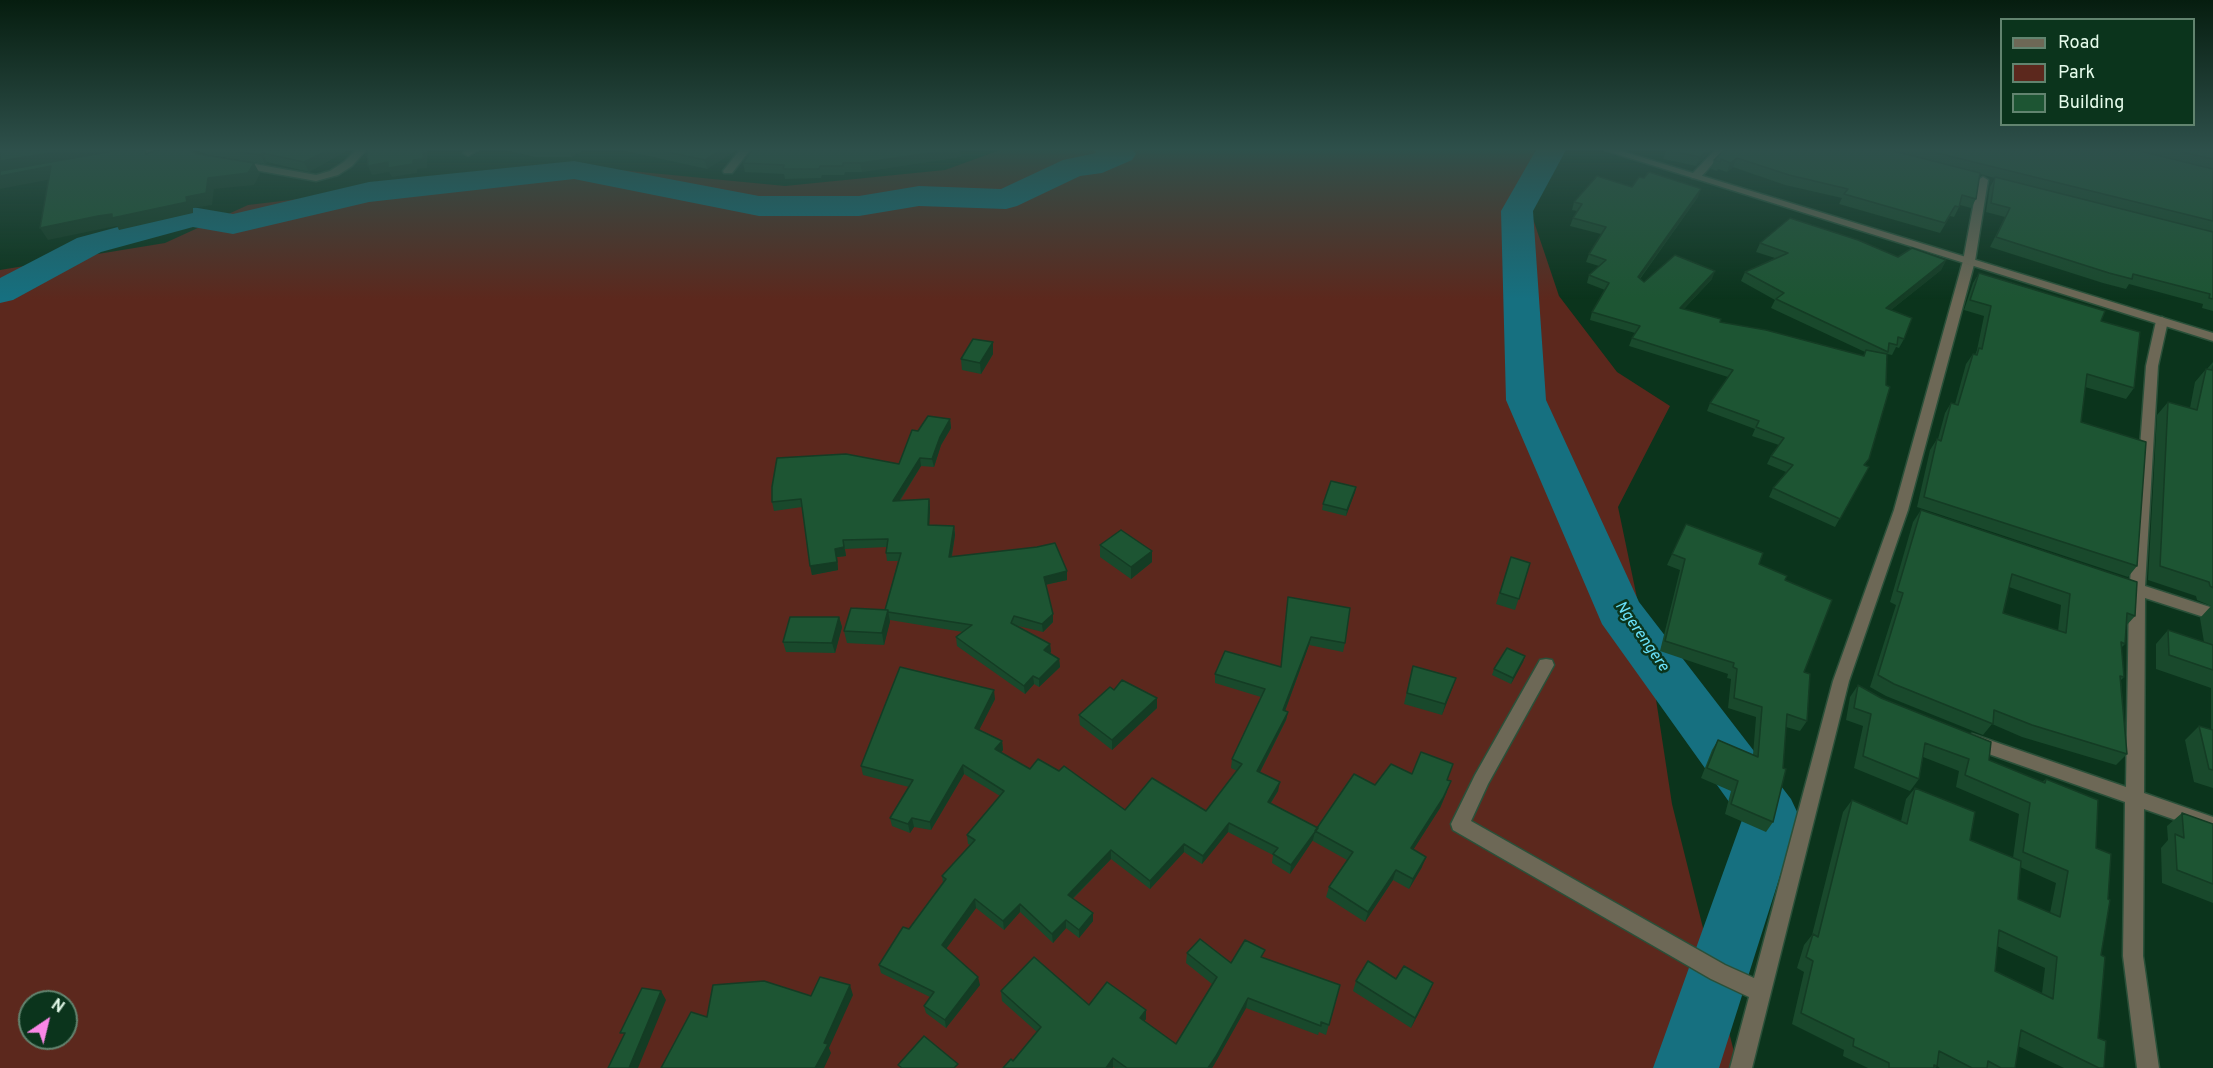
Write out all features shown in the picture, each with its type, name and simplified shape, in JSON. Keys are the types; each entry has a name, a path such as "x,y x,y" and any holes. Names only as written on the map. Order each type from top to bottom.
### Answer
{"street":[{"path":"1773,200 2213,337"},
{"path":"1745,1067 1761,992 1841,681 1869,596 1907,512 1969,261 1980,200"},
{"path":"2148,1068 2133,956 2137,590 2152,366 2162,321"},
{"path":"2114,582 2213,614"},
{"path":"1546,665 1486,772 1460,824 1718,972 1761,992"},
{"path":"1841,681 1860,692"},
{"path":"1955,735 2213,825"}],"green space":[{"path":"292,200 1527,200 1559,296 1617,372 1670,406 1618,507 1650,660 1672,804 1738,1068 0,1068 0,270 165,243 248,205"}],"building":[{"path":"45,200 187,200 187,202 112,218 112,214 40,228"},
{"path":"1576,200 1693,200 1638,277 1644,282 1675,255 1715,271 1680,308 1721,319 1720,322 1766,330 1864,356 1866,350 1887,354 1886,385 1890,387 1869,459 1864,465 1869,467 1840,519 1773,488 1793,465 1771,456 1784,438 1756,427 1759,421 1710,403 1733,370 1632,338 1640,326 1592,312 1609,283 1589,275 1606,260 1589,254 1606,227 1573,218 1582,204 1574,202"},
{"path":"1864,200 1961,200 1959,207 1955,206 1945,223"},
{"path":"1991,200 2086,200 2213,232 2213,299 2209,298 2210,294 2133,274 2132,279 2109,273 1996,237 2010,208 1991,203"},
{"path":"2127,200 2213,200 2213,221"},
{"path":"1790,218 1858,240 1898,257 1912,248 1946,260 1886,308 1912,318 1904,339 1898,337 1897,345 1889,343 1888,352 1776,299 1784,293 1745,272 1788,253 1760,243"},
{"path":"1979,273 2105,311 2101,321 2140,332 2134,388 2087,374 2081,422 2146,442 2137,566 1924,497 1937,439 1941,441 1951,403 1958,405 1973,354 1977,355 1979,348 1982,349 1991,306 1970,300"},
{"path":"973,339 993,342 980,363 961,359"},
{"path":"2213,366 2213,588 2209,582 2160,566 2168,402 2197,410 2206,369 2212,370"},
{"path":"928,416 950,419 932,459 920,458 893,501 929,499 928,525 954,526 949,557 1055,543 1067,571 1044,577 1053,614 1042,624 1014,616 1011,623 1050,644 1044,650 1059,659 1039,679 1033,676 1024,686 956,637 972,625 885,610 901,553 886,553 888,539 843,540 844,547 835,549 837,562 810,566 801,499 772,502 777,458 846,454 899,464 912,430 918,431"},
{"path":"1331,481 1356,487 1347,510 1323,504"},
{"path":"1921,510 2137,582 2135,616 2127,613 2125,644 2121,642 2124,677 2120,676 2127,754 2032,725 1994,710 1993,724 1894,684 1878,675 1903,593 1897,591","holes":["2012,574 2070,594 2066,633 2003,613"]},
{"path":"1686,524 1763,553 1759,564 1787,576 1785,580 1832,600 1804,672 1810,674 1807,721 1787,714 1783,768 1786,769 1773,822 1731,804 1738,781 1707,768 1718,740 1758,757 1762,707 1734,698 1737,669 1733,667 1734,663 1665,641 1685,559 1672,554"},
{"path":"1121,530 1152,551 1131,567 1100,545"},
{"path":"1511,557 1530,563 1519,599 1500,593"},
{"path":"1288,597 1350,608 1345,643 1311,637 1283,710 1288,712 1257,771 1280,782 1268,802 1318,828 1291,865 1273,854 1278,848 1229,823 1203,856 1184,844 1150,881 1111,850 1068,895 1093,913 1079,930 1066,920 1052,934 1020,904 1003,921 975,899 942,945 978,977 945,1020 924,1006 934,992 879,965 903,927 909,929 946,879 942,876 975,840 967,835 1004,791 963,765 930,822 912,818 908,824 890,818 913,780 861,766 900,667 994,690 975,728 1002,741 995,749 1030,769 1038,759 1059,771 1064,766 1125,810 1152,778 1206,811 1242,764 1232,759 1265,689 1215,674 1225,651 1281,667"},
{"path":"851,608 888,610 882,633 844,631"},
{"path":"790,617 839,617 832,643 783,642"},
{"path":"2168,630 2213,645 2213,670 2169,655"},
{"path":"1507,648 1525,656 1513,678 1494,669"},
{"path":"1413,666 1456,678 1445,704 1407,693"},
{"path":"1122,680 1157,698 1112,740 1079,715 1110,687 1114,690"},
{"path":"1858,685 1881,698 1991,742 1989,760 2045,783 2046,779 2098,800 2096,848 2111,854 2108,899 2110,900 2101,955 2105,957 2098,1038 2106,1041 2104,1068 2099,1068 2021,1030 2015,1068 2001,1068 1988,1061 1987,1068 1972,1068 1939,1051 1937,1066 1934,1065 1934,1068 1889,1068 1889,1063 1853,1046 1854,1039 1801,1013 1813,961 1806,957 1813,934 1818,937 1852,800 1907,824 1915,788 1975,812 1970,840 2021,861 2018,899 2060,917 2068,871 2023,852 2030,803 1965,775 1969,759 1925,743 1919,779 1863,756 1871,714 1854,708","holes":["1999,930 2057,957 2053,999 1995,971"]},
{"path":"2199,726 2213,730 2213,770 2209,769"},
{"path":"1421,752 1453,764 1447,780 1451,781 1443,798 1411,848 1426,857 1413,879 1396,870 1368,912 1329,887 1353,852 1315,831 1354,774 1375,785 1391,764 1412,774"},
{"path":"2182,813 2213,824 2213,884 2177,870 2175,834 2184,838"},
{"path":"1200,939 1231,963 1245,940 1265,950 1261,957 1340,985 1329,1025 1321,1022 1321,1026 1248,998 1208,1068 1127,1068 1113,1058 1106,1068 1003,1068 1011,1059 1013,1061 1041,1027 1001,991 1034,957 1089,1005 1107,982 1146,1010 1140,1018 1176,1044 1217,977 1187,953"},
{"path":"1368,961 1396,979 1404,966 1433,983 1415,1018 1356,981"},
{"path":"820,977 850,985 824,1043 828,1044 815,1068 661,1068 691,1012 707,1017 713,985 764,981 811,996"},
{"path":"642,988 661,991 629,1068 608,1068 625,1033 620,1033"},
{"path":"924,1036 958,1064 954,1068 902,1068 898,1065"}],"waterway":[{"path":"0,292 89,245 192,217 233,224 336,200"},
{"path":"727,200 759,206 859,206 896,200"},
{"name":"Ngerengere","path":"1523,200 1517,211 1526,400 1619,611 1771,816 1686,1068"}]}
